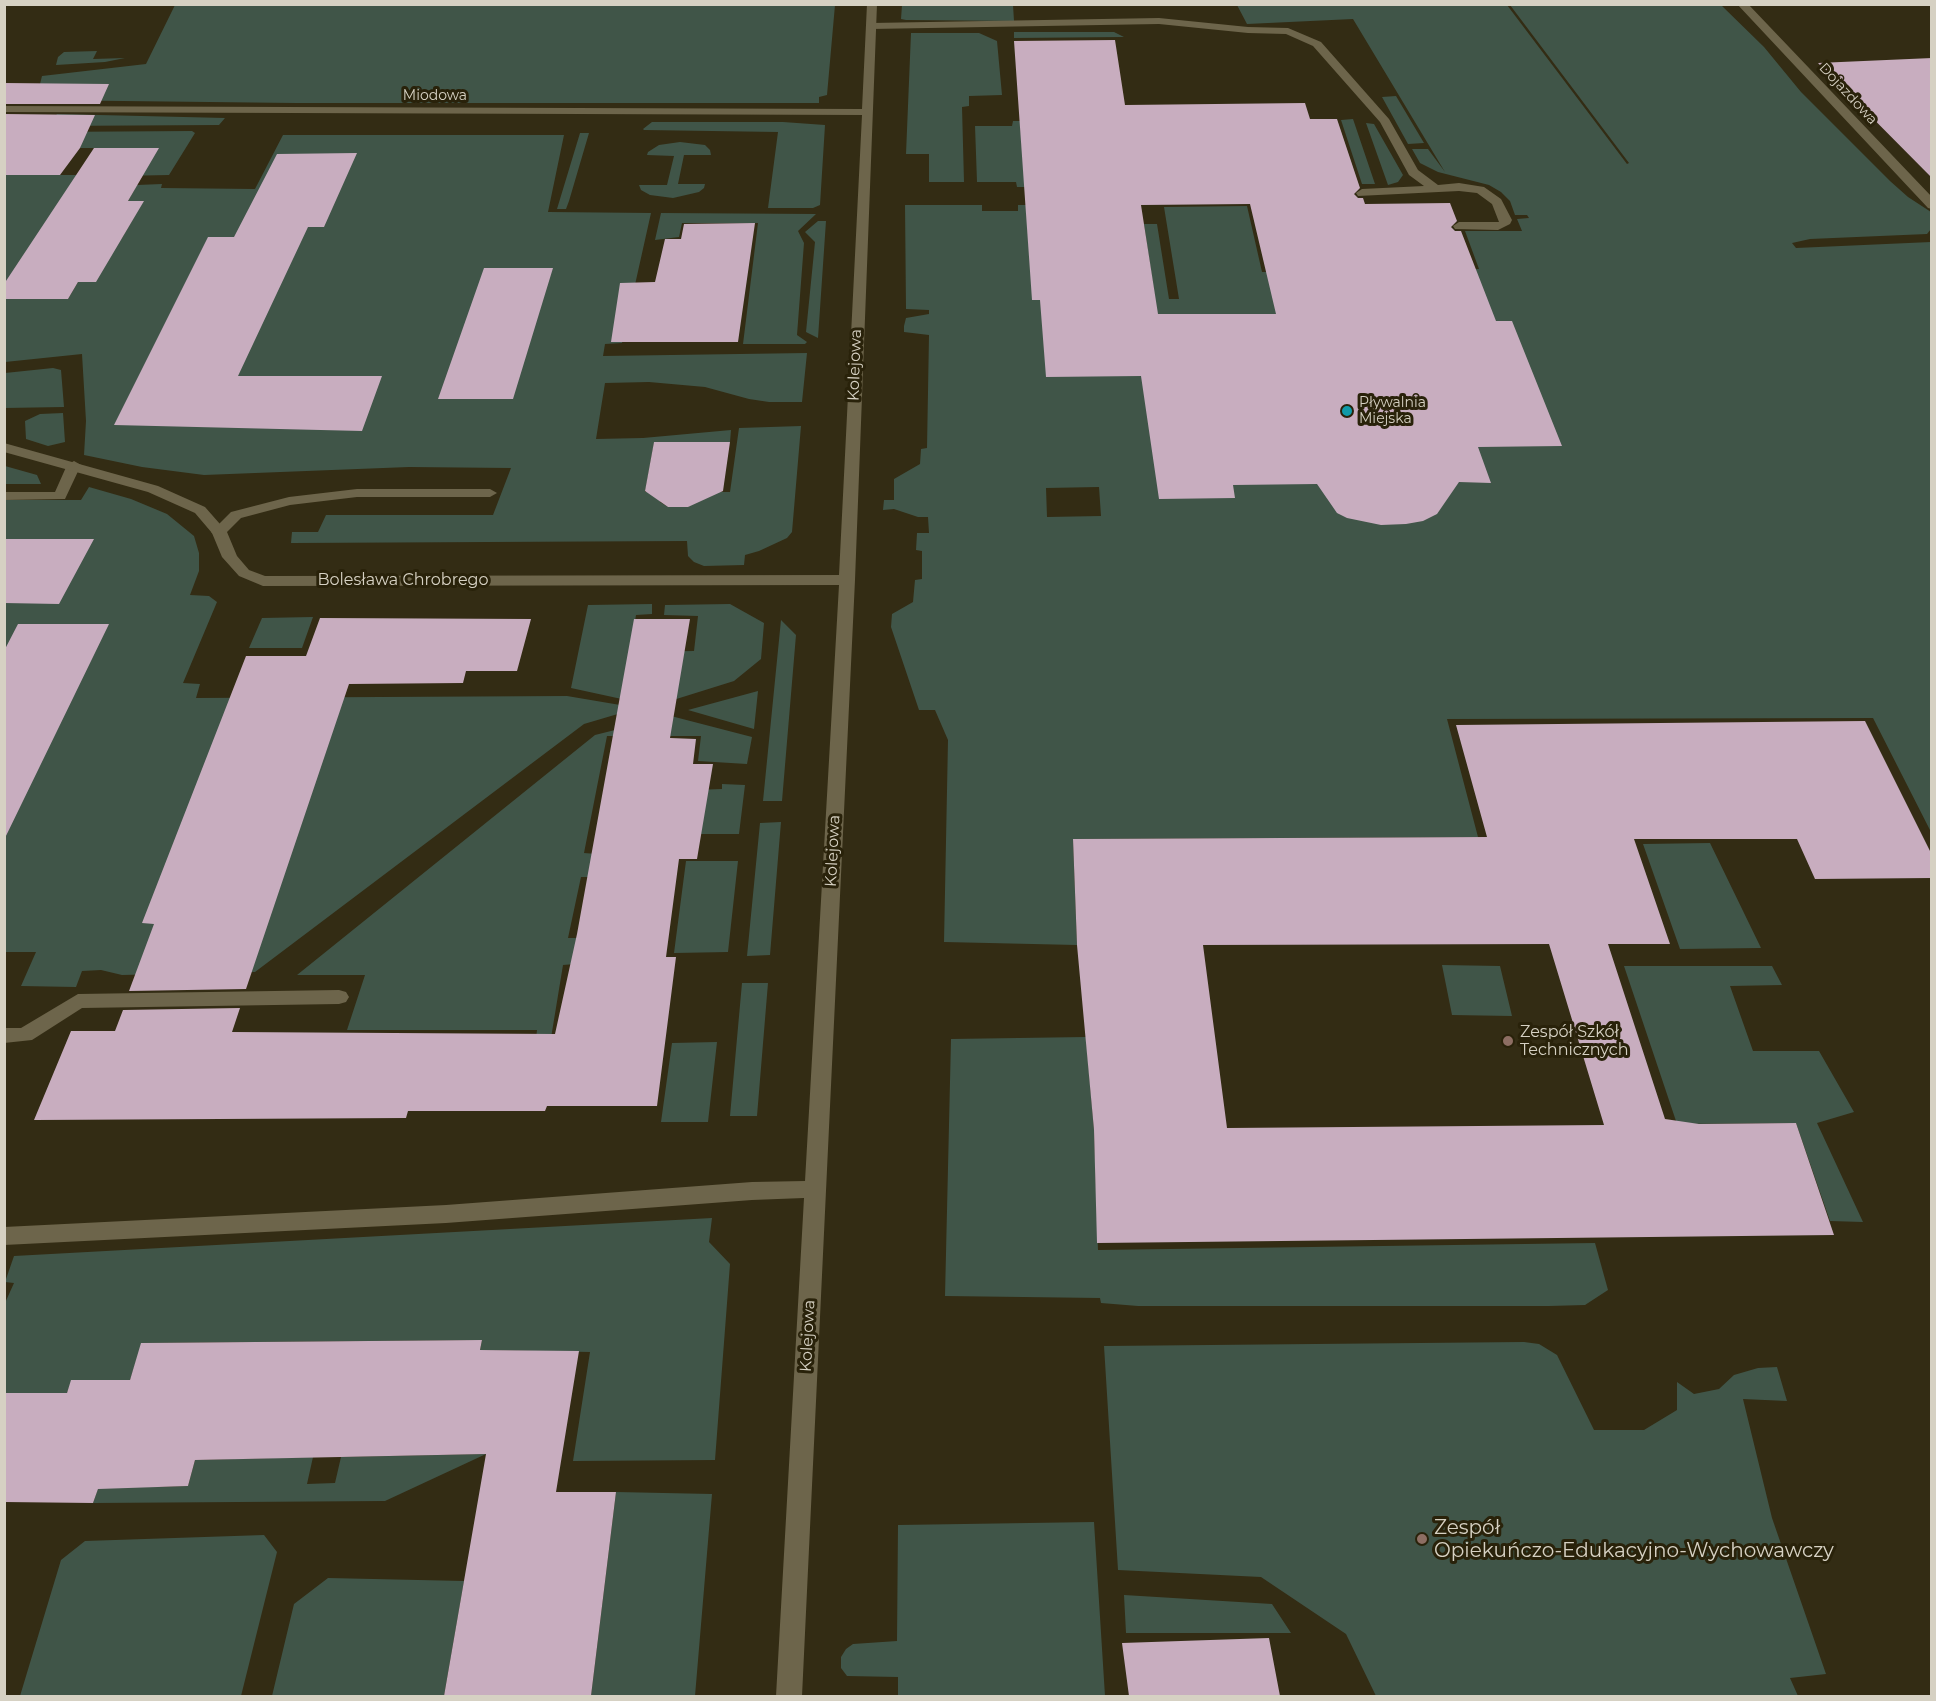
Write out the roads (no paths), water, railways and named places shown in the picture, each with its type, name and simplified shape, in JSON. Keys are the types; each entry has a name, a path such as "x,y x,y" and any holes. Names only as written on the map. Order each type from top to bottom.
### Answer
{"street":[{"name":"Kolejowa","path":"789,1696 847,580 872,4"},
{"name":"Dojazdowa","path":"1742,4 1932,205"},
{"path":"871,26 1158,21 1248,30 1288,31 1317,44 1385,122 1413,172 1436,189"},
{"name":"Miodowa","path":"4,109 866,112"},
{"path":"1362,193 1459,187 1480,190 1497,202 1506,220 1504,224 1498,226 1459,226"},
{"name":"Bolesława Chrobrego","path":"4,447 153,489 200,510 219,532 230,557 244,573 263,580 847,580"},
{"path":"4,496 60,496 74,465"},
{"path":"219,532 236,515 289,501 357,492 490,493"},
{"path":"4,1036 25,1035 78,1001 339,997"},
{"path":"4,1236 446,1214 752,1191 815,1189"}],"place":[{"name":"Pływalnia Miejska","path":"1347,411"},
{"name":"Zespół Szkół Technicznych","path":"1508,1041"},
{"name":"Zespół Opiekuńczo-Edukacyjno-Wychowawczy","path":"1422,1539"}]}
